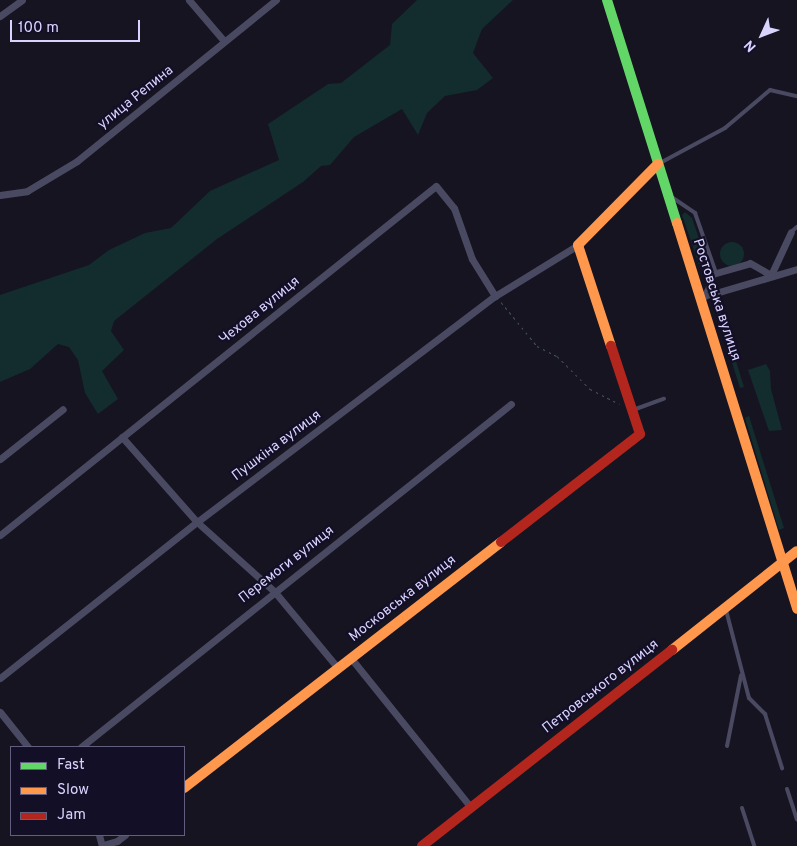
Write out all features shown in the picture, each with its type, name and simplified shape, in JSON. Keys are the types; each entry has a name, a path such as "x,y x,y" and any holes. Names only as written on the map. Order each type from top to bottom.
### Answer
{"main road":[{"name":"Ростовська вулиця","path":"607,0 667,194 702,297 797,609"},
{"path":"632,410 578,245 658,164"},
{"name":"Московська вулиця","path":"185,787 337,667 640,434 632,410"},
{"name":"Петровського вулиця","path":"422,846 470,806 797,551"}],"street":[{"path":"0,16 22,0"},
{"path":"189,0 224,42"},
{"name":"улица Репина","path":"0,196 27,191 78,161 276,0"},
{"name":"Чехова вулиця","path":"0,535 436,186 454,208 472,259 496,296"},
{"path":"771,276 794,229"},
{"name":"Пушкіна вулиця","path":"0,678 197,522 496,296 578,245"},
{"path":"716,273 750,264 771,276"},
{"path":"702,297 797,269"},
{"name":"Перемоги вулиця","path":"82,746 274,591 511,404"},
{"path":"0,459 63,409"},
{"path":"122,437 197,522 274,591 337,667"},
{"path":"350,657 470,806"},
{"path":"0,712 27,746"},
{"path":"103,845 117,841 124,836"}],"lane":[{"path":"658,164 725,128 770,90 797,96"},
{"path":"667,194 694,213 716,273 702,297"},
{"path":"632,410 664,399"},
{"path":"725,608 749,698 765,714 782,768"},
{"path":"727,746 742,673"},
{"path":"788,789 797,819"},
{"path":"742,808 754,846"}],"path":[{"path":"496,296 537,346 557,356 590,389 632,410"}],"green space":[{"path":"417,0 513,0 482,29 473,53 493,78 477,90 445,96 427,113 418,135 402,109 354,137 330,165 321,166 303,182 217,239 114,321 111,331 124,350 102,371 118,399 98,414 85,393 78,360 69,347 58,344 30,369 0,382 0,295 89,265 109,250 145,233 171,228 210,191 279,160 268,124 328,84 341,83 390,45 392,24"},
{"path":"685,212 692,218 708,265 705,271 700,268 682,215"},
{"path":"732,242 740,246 744,254 740,262 732,266 724,262 720,254 724,246"},
{"path":"720,310 744,387 740,388 716,311"},
{"path":"766,364 770,371 771,389 782,430 769,431 748,370"},
{"path":"749,416 784,528 779,530 745,418"}],"traffic: fast":[{"path":"607,0 677,223"}],"traffic: slow":[{"path":"611,346 578,245 658,164"},
{"path":"677,223 797,609"},
{"path":"185,787 501,542"},
{"path":"672,650 797,551"}],"traffic: jam":[{"path":"501,542 640,434 611,346"},
{"path":"422,846 672,650"}]}
